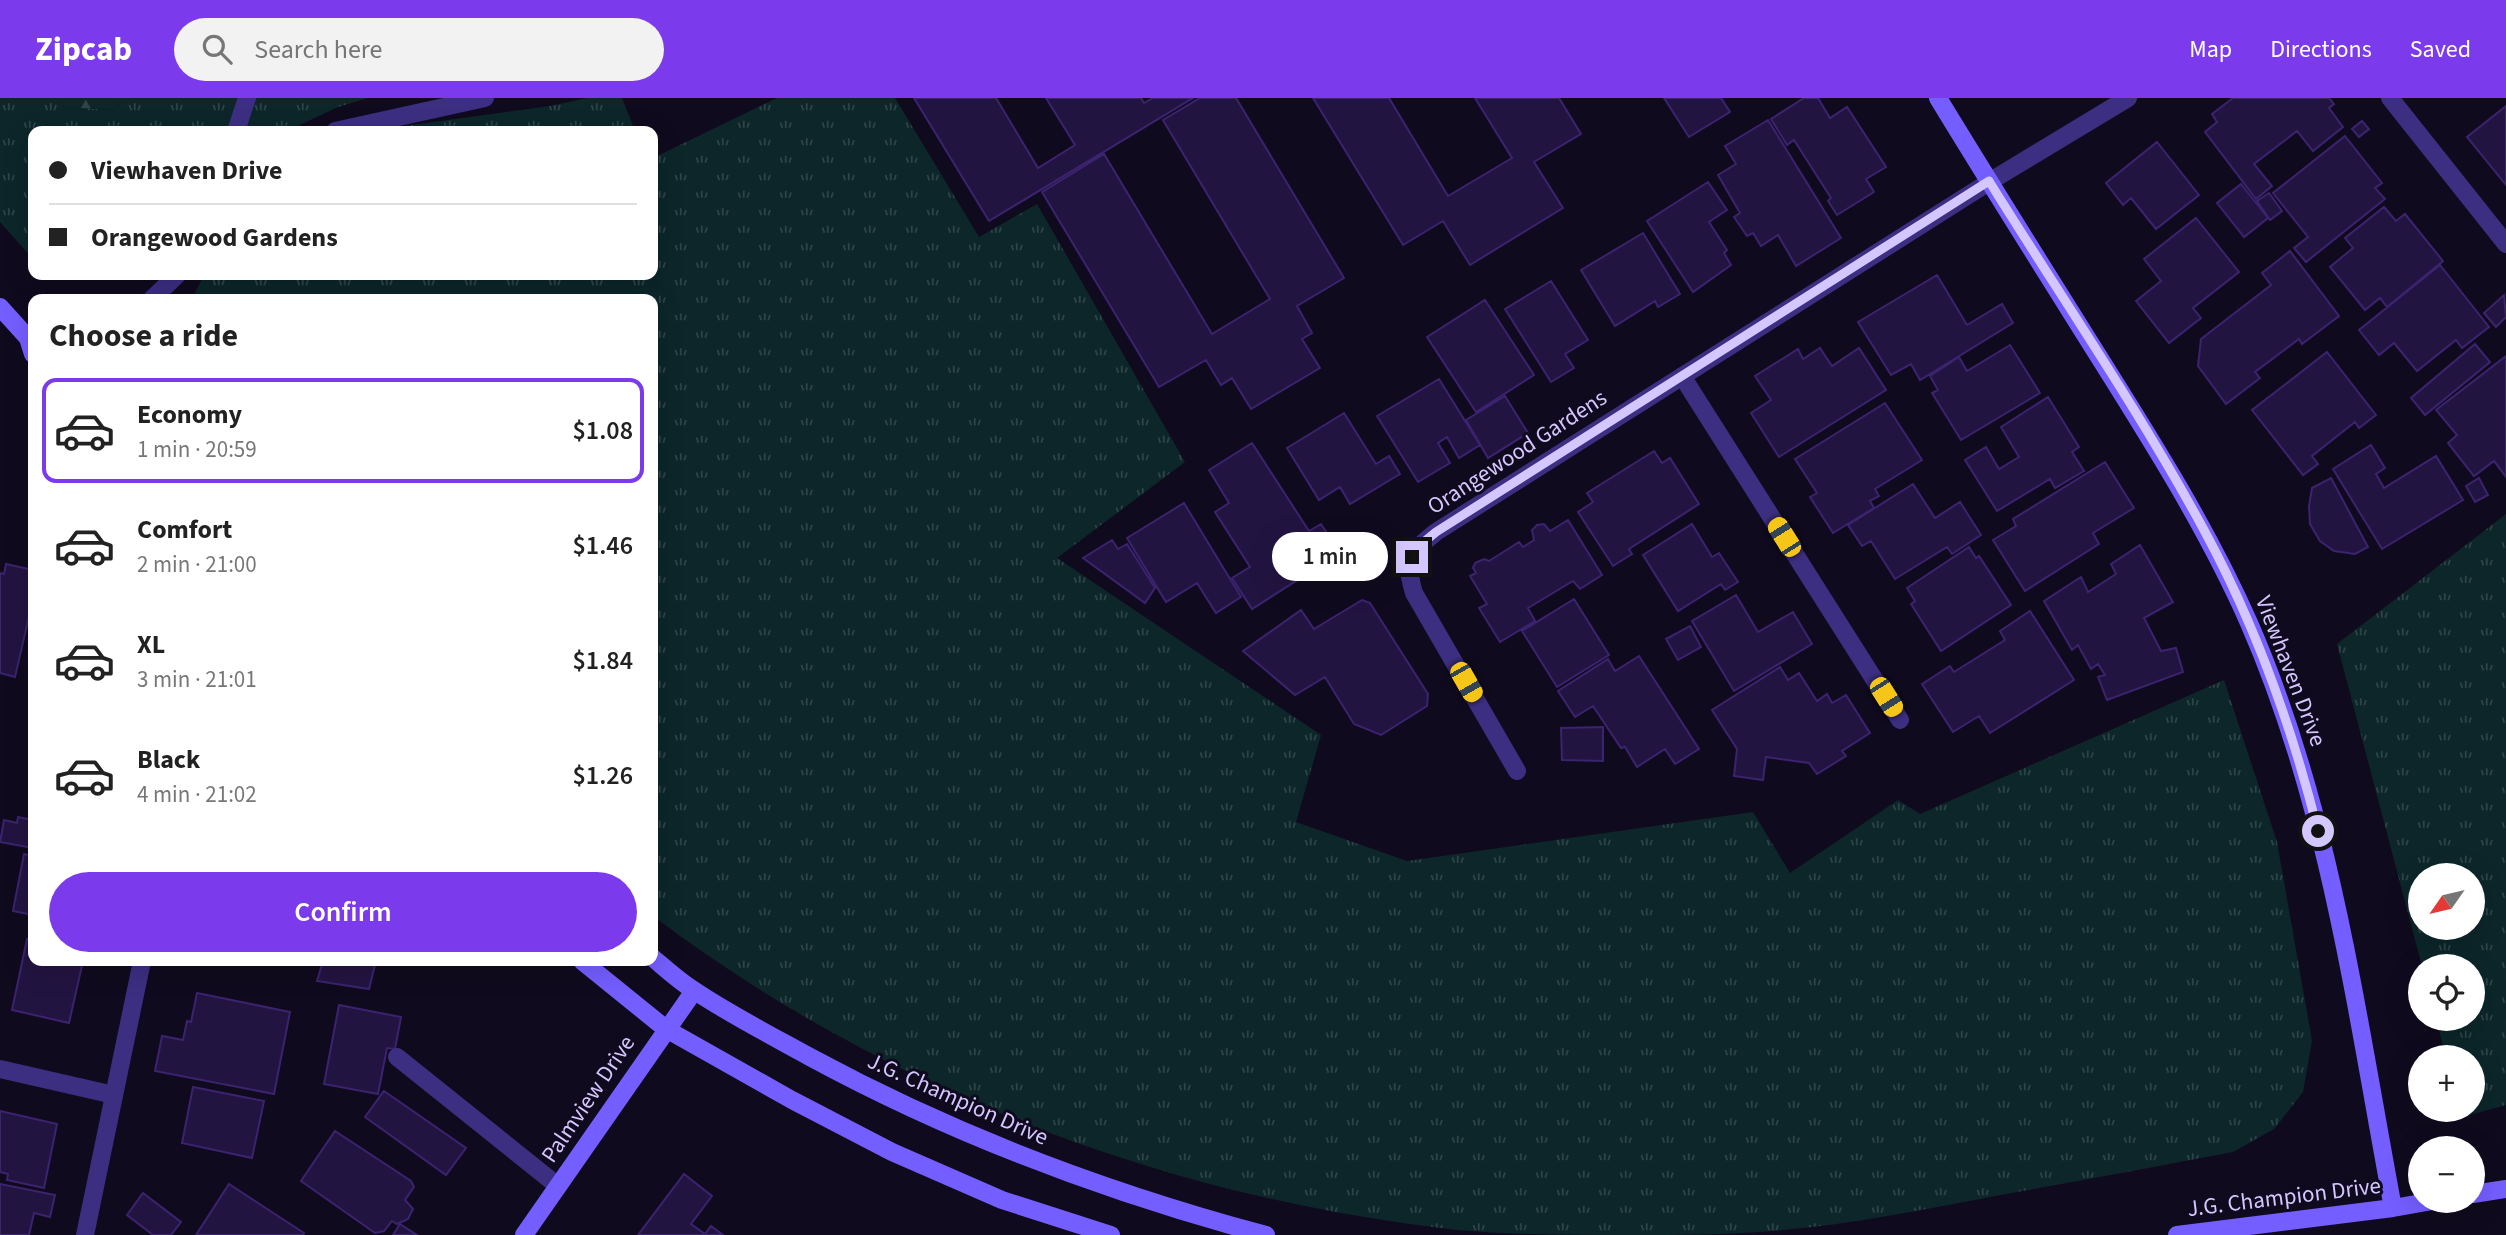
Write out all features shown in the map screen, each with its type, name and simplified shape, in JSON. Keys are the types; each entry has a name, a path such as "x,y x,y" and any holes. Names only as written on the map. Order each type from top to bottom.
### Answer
{"main road":[{"name":"Viewhaven Drive","path":"1938,98 2204,530 2249,623 2301,764 2330,876 2393,1208"},
{"path":"0,307 28,340"},
{"name":"J.G. Champion Drive","path":"658,962 694,991 845,1076 926,1115 1009,1151 1192,1215 1266,1235"},
{"path":"588,966 666,1029 792,1100 892,1152 1002,1200 1111,1235"},
{"name":"Palmview Drive","path":"524,1235 694,991"},
{"path":"2485,1192 2506,1189"},
{"name":"J.G. Champion Drive","path":"2177,1235 2408,1205"}],"street":[{"path":"238,126 247,98"},
{"path":"358,126 485,98"},
{"name":"Orangewood Gardens","path":"1517,771 1414,593 1408,571 1419,546 1436,532 1989,181 2128,98"},
{"path":"2390,98 2506,244"},
{"path":"157,294 172,280"},
{"path":"1682,376 1900,720"},
{"path":"85,1235 141,966"},
{"path":"397,1057 558,1186"},
{"path":"0,1069 114,1095"}],"green space":[{"path":"0,98 55,98 64,107 113,110 125,98 368,98 338,107 298,126 28,126 28,253 0,222"},
{"path":"55,98 125,98 113,110 64,107"},
{"path":"587,98 622,98 633,126 404,126 550,106"},
{"path":"777,98 895,98 979,237 1037,204 1185,462 1057,558 1321,735 1296,822 1407,861 1753,812 1790,873 1898,800 1920,814 2224,680 2277,842 2312,1041 2303,1092 2274,1129 2233,1152 1885,1217 1801,1228 1720,1234 1523,1234 1457,1230 1349,1214 1242,1192 1137,1163 1034,1127 933,1084 836,1034 742,978 658,919 658,294 194,294 202,280 658,280 658,156"},
{"path":"2506,514 2506,1105 2485,1111 2485,1045 2443,1045 2439,1031 2485,1031 2485,954 2419,954 2415,940 2485,940 2485,863 2408,863 2408,913 2337,644"}],"building":[{"path":"914,98 996,98 1038,168 1075,145 1046,98 1141,98 1144,103 1153,98 1193,98 989,221"},
{"path":"1200,98 1236,98 1344,278 1297,306 1312,333 1302,339 1320,368 1251,409 1232,378 1221,385 1206,360 1159,387 1042,192 1104,154 1212,334 1270,299 1163,120"},
{"path":"1313,98 1389,98 1448,196 1512,158 1475,98 1559,98 1581,134 1534,162 1563,208 1470,265 1443,221 1403,245"},
{"path":"1664,98 1721,98 1730,112 1689,137"},
{"path":"1804,98 1818,98 1830,118 1847,107 1886,167 1866,179 1874,192 1837,215 1828,201 1831,198 1794,140 1787,145 1771,119"},
{"path":"2233,98 2329,98 2334,104 2329,108 2343,127 2313,151 2297,131 2254,164 2272,186 2256,199 2205,132 2217,122 2212,114"},
{"path":"2506,106 2506,185 2467,137"},
{"path":"1768,120 1841,238 1796,266 1778,235 1761,246 1753,233 1747,236 1734,217 1740,213 1718,175 1736,164 1725,146"},
{"path":"2362,121 2369,129 2359,137 2352,129"},
{"path":"2345,136 2382,183 2375,188 2385,199 2306,262 2294,248 2308,237 2273,193"},
{"path":"2157,142 2199,195 2156,229 2131,198 2123,205 2106,183"},
{"path":"1708,182 1727,210 1709,222 1727,250 1724,253 1731,265 1693,292 1647,221"},
{"path":"2241,184 2268,218 2244,237 2217,203"},
{"path":"2269,193 2282,211 2270,220 2257,201"},
{"path":"2384,207 2396,221 2405,214 2443,261 2387,307 2380,298 2365,310 2330,267 2353,248 2345,238"},
{"path":"2196,218 2239,272 2193,308 2201,318 2169,343 2136,301 2161,281 2144,259"},
{"path":"1643,233 1680,294 1658,307 1655,301 1615,326 1581,270"},
{"path":"2290,251 2339,316 2302,344 2299,339 2255,372 2260,378 2226,404 2198,366 2201,339 2271,285 2262,273"},
{"path":"2440,265 2489,327 2462,348 2456,340 2417,371 2394,343 2379,355 2359,330"},
{"path":"1937,275 1967,325 2002,304 2013,323 1920,380 1911,364 1891,375 1858,322"},
{"path":"1551,281 1588,340 1565,354 1574,368 1551,382 1505,309"},
{"path":"2504,295 2506,317 2496,327 2484,313"},
{"path":"1485,300 1534,375 1476,412 1427,337"},
{"path":"2475,344 2490,362 2425,415 2411,398"},
{"path":"2010,345 2040,393 1961,440 1932,393 1938,390 1930,376 1959,357 1967,371"},
{"path":"1820,348 1832,366 1859,348 1886,390 1779,457 1751,413 1771,400 1755,376 1798,349 1803,359"},
{"path":"2327,352 2376,415 2359,428 2355,422 2312,456 2318,464 2303,475 2252,410"},
{"path":"2506,356 2506,477 2494,461 2474,476 2448,443 2457,435 2436,410"},
{"path":"1439,379 1480,445 1459,458 1447,437 1438,443 1450,463 1418,482 1377,416"},
{"path":"1505,396 1528,433 1488,458 1466,420"},
{"path":"2048,397 2079,447 2072,452 2084,471 2055,488 2050,479 1997,511 1965,460 1986,447 1999,469 2019,457 2001,427"},
{"path":"1885,403 1922,460 1875,489 1879,496 1870,501 1874,508 1833,533 1810,497 1817,493 1795,459"},
{"path":"1344,413 1376,464 1389,456 1400,474 1350,504 1340,487 1319,500 1287,448"},
{"path":"1252,443 1309,531 1321,524 1340,553 1252,609 1232,578 1250,567 1215,512 1229,503 1209,470"},
{"path":"2371,445 2385,468 2376,474 2384,488 2436,456 2463,500 2382,549 2333,469"},
{"path":"1654,451 1662,463 1670,458 1699,504 1629,549 1632,554 1613,566 1578,512 1593,502 1587,493"},
{"path":"2105,462 2134,508 2093,533 2099,544 2025,591 1993,540 2016,526 2013,519"},
{"path":"2331,478 2368,547 2355,554 2334,551 2320,541 2310,524 2312,488"},
{"path":"2479,478 2488,495 2475,502 2466,486"},
{"path":"1913,484 1935,518 1960,502 1981,535 1952,554 1947,547 1895,579 1871,541 1862,546 1848,525"},
{"path":"1184,503 1241,597 1216,613 1197,583 1166,602 1127,538"},
{"path":"1568,520 1602,575 1580,589 1573,581 1528,608 1535,621 1500,642 1479,608 1487,604 1470,576 1476,573 1473,568 1475,563 1484,559 1489,561 1519,542 1523,547 1534,540 1532,530 1537,525 1544,524 1550,531"},
{"path":"1692,524 1712,557 1719,553 1738,582 1725,590 1721,584 1678,611 1643,555"},
{"path":"1112,540 1118,549 1127,544 1155,588 1145,603 1083,558"},
{"path":"2140,545 2173,602 2144,618 2161,651 2176,648 2183,672 2107,700 2098,677 2105,675 2098,664 2091,669 2078,645 2072,650 2044,601 2081,577 2088,592 2116,574 2111,564"},
{"path":"1969,547 1976,558 1979,556 2011,605 1941,651 1911,604 1915,601 1907,588"},
{"path":"6,564 28,569 28,621 15,677 0,673 0,573 4,574"},
{"path":"1736,595 1758,632 1793,612 1812,644 1734,691 1692,621"},
{"path":"1574,599 1609,655 1557,687 1522,631"},
{"path":"1362,600 1370,603 1428,694 1427,706 1381,735 1354,724 1325,677 1295,695 1243,651 1301,610 1314,629"},
{"path":"2030,611 2074,680 1990,733 1979,716 1953,732 1922,684 1950,666 1954,672 2005,640 2000,631"},
{"path":"1690,626 1701,647 1678,660 1666,639"},
{"path":"1639,656 1699,749 1675,764 1665,749 1637,767 1593,706 1575,717 1558,691 1608,659 1615,671"},
{"path":"1780,667 1788,680 1799,673 1817,701 1827,694 1832,703 1846,695 1870,733 1842,751 1846,756 1817,774 1809,763 1766,757 1763,780 1734,776 1737,749 1712,710"},
{"path":"1603,727 1603,761 1562,760 1561,728"},
{"path":"18,817 28,819 28,847 0,842 4,820 17,823"},
{"path":"24,854 28,855 28,914 13,911"},
{"path":"27,939 28,966 82,966 69,1023 12,1010"},
{"path":"322,966 375,966 369,989 317,981"},
{"path":"197,993 290,1012 274,1094 155,1071 162,1036 183,1040 187,1021 191,1022"},
{"path":"339,1005 401,1017 395,1049 387,1048 378,1094 324,1084"},
{"path":"193,1087 264,1101 252,1158 182,1143"},
{"path":"384,1091 466,1148 446,1175 365,1117"},
{"path":"0,1111 57,1124 44,1188 7,1180 8,1174 0,1172"},
{"path":"335,1131 411,1181 414,1187 405,1200 413,1209 408,1219 397,1224 392,1221 384,1231 375,1233 301,1181"},
{"path":"684,1174 712,1196 691,1224 705,1234 711,1226 723,1235 638,1235"},
{"path":"0,1184 55,1195 50,1217 34,1213 29,1235 0,1235"},
{"path":"229,1184 304,1233 303,1235 196,1235"},
{"path":"143,1193 181,1222 171,1235 153,1235 127,1215"},
{"path":"400,1224 417,1235 393,1235"}],"route":[{"path":"1412,557 1419,546 1436,532 1989,181 2127,401 2204,530 2249,623 2275,689 2301,764 2318,831"}]}
